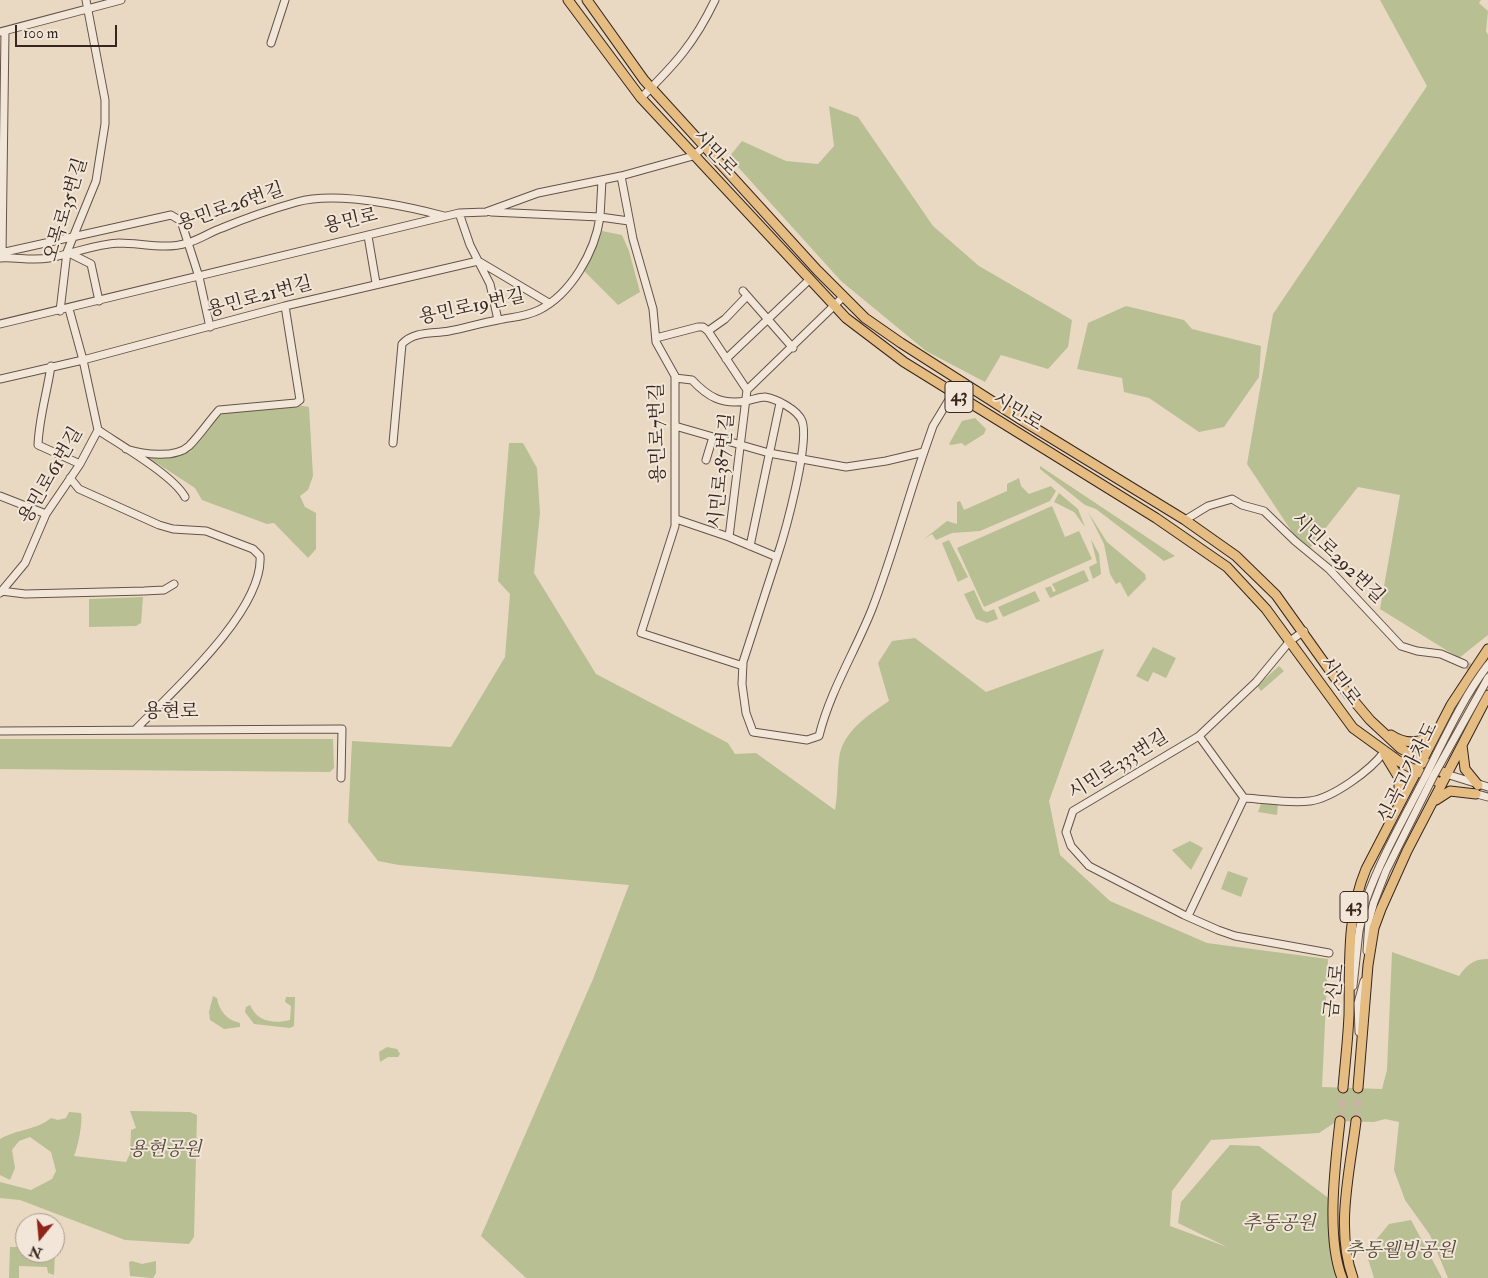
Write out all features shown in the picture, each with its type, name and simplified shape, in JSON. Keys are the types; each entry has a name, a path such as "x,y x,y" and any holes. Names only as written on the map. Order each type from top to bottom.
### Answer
{"main road":[{"name":"시민로","path":"568,0 641,98 834,307 884,348 1156,518 1213,556 1252,591 1348,722 1365,739 1417,772 1442,784"},
{"name":"시민로","path":"587,0 651,88 843,297 866,318 901,344 1185,520 1250,567 1276,595 1304,631 1338,682 1375,726 1400,748 1446,774"},
{"path":"1399,808 1442,723 1471,672 1488,648"},
{"path":"1360,1056 1368,965 1374,928 1387,893 1464,738 1488,695"},
{"path":"1375,726 1407,743 1430,736 1442,723"},
{"path":"1464,738 1461,751 1463,763 1477,789"},
{"path":"1384,752 1399,778 1401,790 1399,808"},
{"path":"1420,826 1442,794 1453,790 1477,789"},
{"name":"43","path":"1348,1016 1348,953 1355,901 1366,869 1399,808"},
{"name":"금신로","path":"1343,1088 1348,1016"},
{"name":"금신로","path":"1358,1088 1360,1056"},
{"path":"1340,1121 1333,1237 1337,1264 1342,1278"},
{"path":"1354,1278 1346,1250 1345,1207 1356,1121"}],"street":[{"name":"오목로35번길","path":"60,311 67,252 96,181 105,124 105,100 86,0"},
{"path":"121,0 3,31 1,255 73,236 171,216 181,221 199,277 210,327"},
{"path":"271,43 285,0"},
{"path":"641,98 674,65 699,33 715,0"},
{"name":"용민로","path":"0,324 69,309 444,216 459,213 486,212 538,193 621,176 693,156 705,146"},
{"name":"용민로7번길","path":"621,176 629,221 653,309 656,338 661,354 673,369 674,378 676,519 641,633 743,666"},
{"name":"용민로19번길","path":"394,443 402,344 407,338 426,333 448,331 528,315 549,303 571,283 585,262 596,240 600,217 602,180"},
{"name":"용민로26번길","path":"1,255 27,260 51,258 92,246 118,243 172,246 187,244 223,227 299,202 332,199 411,208 444,216"},
{"path":"486,212 600,217 629,221"},
{"path":"459,213 478,261 490,284 498,320"},
{"path":"368,236 376,283"},
{"path":"67,252 91,264 99,301"},
{"path":"478,261 549,303"},
{"name":"용민로21번길","path":"0,379 83,360 376,283 478,261"},
{"path":"726,359 809,280"},
{"path":"708,331 725,319 745,294 793,348"},
{"name":"시민로387번길","path":"777,557 729,537 747,390 793,348 843,297"},
{"path":"126,449 148,453 180,452 189,446 219,410 300,400 285,306"},
{"name":"용민로61번길","path":"1,592 25,563 46,514 80,464 98,430 83,360 69,309"},
{"path":"656,338 704,327 747,390"},
{"path":"51,366 46,401 39,422 38,445 80,464"},
{"path":"674,378 692,380 708,395 721,402 746,401 762,397 780,403 796,413 802,420 804,433 801,459 786,529 743,666 742,684 746,713 753,732 807,740 819,736 824,715 843,670 854,652 873,606 933,426 953,392"},
{"path":"750,546 780,403"},
{"path":"675,426 769,453 834,466 854,466 924,452"},
{"path":"98,430 181,489 185,497"},
{"path":"706,460 713,437"},
{"path":"70,478 79,489 159,525 173,530 206,531 253,549 260,556 259,570 248,598 226,636 136,729"},
{"path":"0,496 46,514"},
{"name":"시민로292번길","path":"1185,520 1208,506 1232,499 1242,505 1264,510 1295,541 1329,569 1401,646 1417,651 1441,654 1464,664"},
{"path":"676,519 729,537"},
{"path":"1,592 25,594 144,591 164,590 174,584"},
{"name":"시민로333번길","path":"1304,631 1290,641 1256,682 1199,736 1074,811 1066,832 1071,846 1089,866 1188,916 1235,936 1329,953"},
{"name":"신곡고가차도","path":"1370,901 1378,868 1466,698 1488,665"},
{"name":"신곡고가차도","path":"1370,901 1434,775 1488,678"},
{"name":"용현로","path":"0,731 342,729 341,778"},
{"path":"1199,736 1244,798"},
{"path":"1244,798 1311,801 1342,787 1374,765 1384,752"},
{"name":"시민로","path":"1446,774 1477,789 1488,797"},
{"name":"시민로","path":"1442,784 1477,789 1488,787"},
{"path":"1188,916 1244,798"},
{"name":"금신로","path":"1348,1016 1359,931 1370,901"},
{"name":"금신로","path":"1360,1056 1358,1003 1366,974 1370,901"}],"green space":[{"path":"1380,0 1481,0 1479,3 1488,11 1486,31 1488,35 1488,635 1459,658 1380,609 1400,495 1358,487 1306,553 1247,464 1273,314 1427,86"},
{"path":"829,106 858,117 933,226 979,266 1072,320 1068,347 1048,369 1001,355 985,382 926,351 841,281 729,157 742,141 786,161 818,164 834,146"},
{"path":"602,231 622,235 629,251 640,292 618,305 584,271"},
{"path":"1126,306 1184,320 1192,329 1261,346 1259,377 1224,427 1199,432 1149,398 1124,392 1122,378 1077,369 1088,323"},
{"path":"291,404 309,407 313,476 308,490 300,496 305,507 316,513 316,549 308,558 274,523 267,524 202,500 195,488 146,456 190,452 221,410"},
{"path":"975,418 986,429 984,434 965,446 962,443 949,444 962,421"},
{"name":"추동공원","path":"509,443 523,443 537,468 540,513 534,573 596,674 728,743 735,754 756,753 835,810 841,749 857,725 889,701 878,663 892,641 915,638 986,692 1104,649 1049,801 1060,855 1110,901 1207,943 1328,959 1322,1087 1382,1089 1387,1070 1392,952 1459,976 1471,963 1488,959 1488,1278 1448,1278 1430,1235 1405,1200 1394,1170 1399,1122 1385,1119 1374,1122 1337,1121 1319,1133 1211,1140 1172,1191 1170,1226 1227,1247 1178,1223 1181,1202 1230,1145 1259,1146 1331,1200 1329,1240 1338,1278 526,1278 481,1236 593,979 629,885 399,865 378,861 348,822 352,741 451,747 505,657 510,594 498,581"},
{"path":"1040,466 1175,556 1164,561 1096,509 1085,505 1040,469"},
{"path":"1019,478 1021,486 1029,494 1051,486 1056,491 1050,501 980,531 952,533 936,540 932,534 923,540 947,521 957,524 957,502 960,501 964,510 1007,491 1007,484"},
{"path":"1059,493 1078,509 1085,527 1074,512 1054,502"},
{"path":"1052,506 1065,537 1079,531 1092,559 984,607 957,548"},
{"path":"1088,512 1107,542 1145,574 1146,579 1128,597 1120,582 1116,584 1110,574 1104,544"},
{"path":"1091,539 1099,554 1101,574 1093,579 1089,567 1097,563"},
{"path":"949,540 968,577 958,582 942,543"},
{"path":"1084,570 1089,581 1050,598 1045,588 1051,586 1053,592 1056,591 1052,584"},
{"path":"974,590 983,610 987,612 994,609 998,619 987,623 976,619 964,594"},
{"path":"1035,591 1040,601 1003,617 998,607"},
{"path":"143,597 141,623 136,626 89,627 89,599"},
{"path":"1153,647 1176,658 1166,678 1153,672 1148,682 1136,676"},
{"path":"1279,666 1284,671 1261,691 1257,686"},
{"path":"0,739 333,739 334,768 330,772 0,769"},
{"path":"1262,801 1278,803 1277,815 1258,812"},
{"path":"1190,841 1203,848 1191,870 1172,850"},
{"path":"1228,871 1248,878 1241,897 1221,889"},
{"path":"213,996 217,998 224,1014 231,1020 240,1023 240,1027 224,1029 210,1020 209,1012"},
{"path":"286,997 295,997 294,1026 290,1028 254,1024 245,1012 246,1007 250,1005 257,1015 267,1020 278,1022 290,1020 291,1006 285,1002"},
{"path":"387,1047 397,1049 400,1054 398,1057 388,1057 380,1062 379,1052"},
{"name":"용현공원","path":"130,1111 190,1112 197,1115 194,1237 189,1244 125,1240 65,1217 65,1213 54,1213 20,1200 0,1198 0,1182 31,1190 52,1179 56,1171 51,1152 30,1137 19,1141 12,1150 15,1168 10,1180 0,1175 0,1139 40,1125 51,1118 58,1120 66,1118 69,1112 81,1113 80,1134 74,1156 126,1162 130,1154 131,1130 136,1128"},
{"name":"추동웰빙공원","path":"1411,1220 1442,1278 1374,1278 1366,1252 1389,1224"},
{"path":"10,1247 15,1247 15,1263 55,1263 54,1275 48,1273 47,1267 19,1266 19,1278 9,1278"},
{"path":"156,1261 156,1273 153,1278 130,1276 129,1262 142,1264"}],"tunnel":[{"path":"1464,664 1488,676"},
{"path":"1340,1121 1343,1088"},
{"path":"1356,1121 1358,1088"}]}
